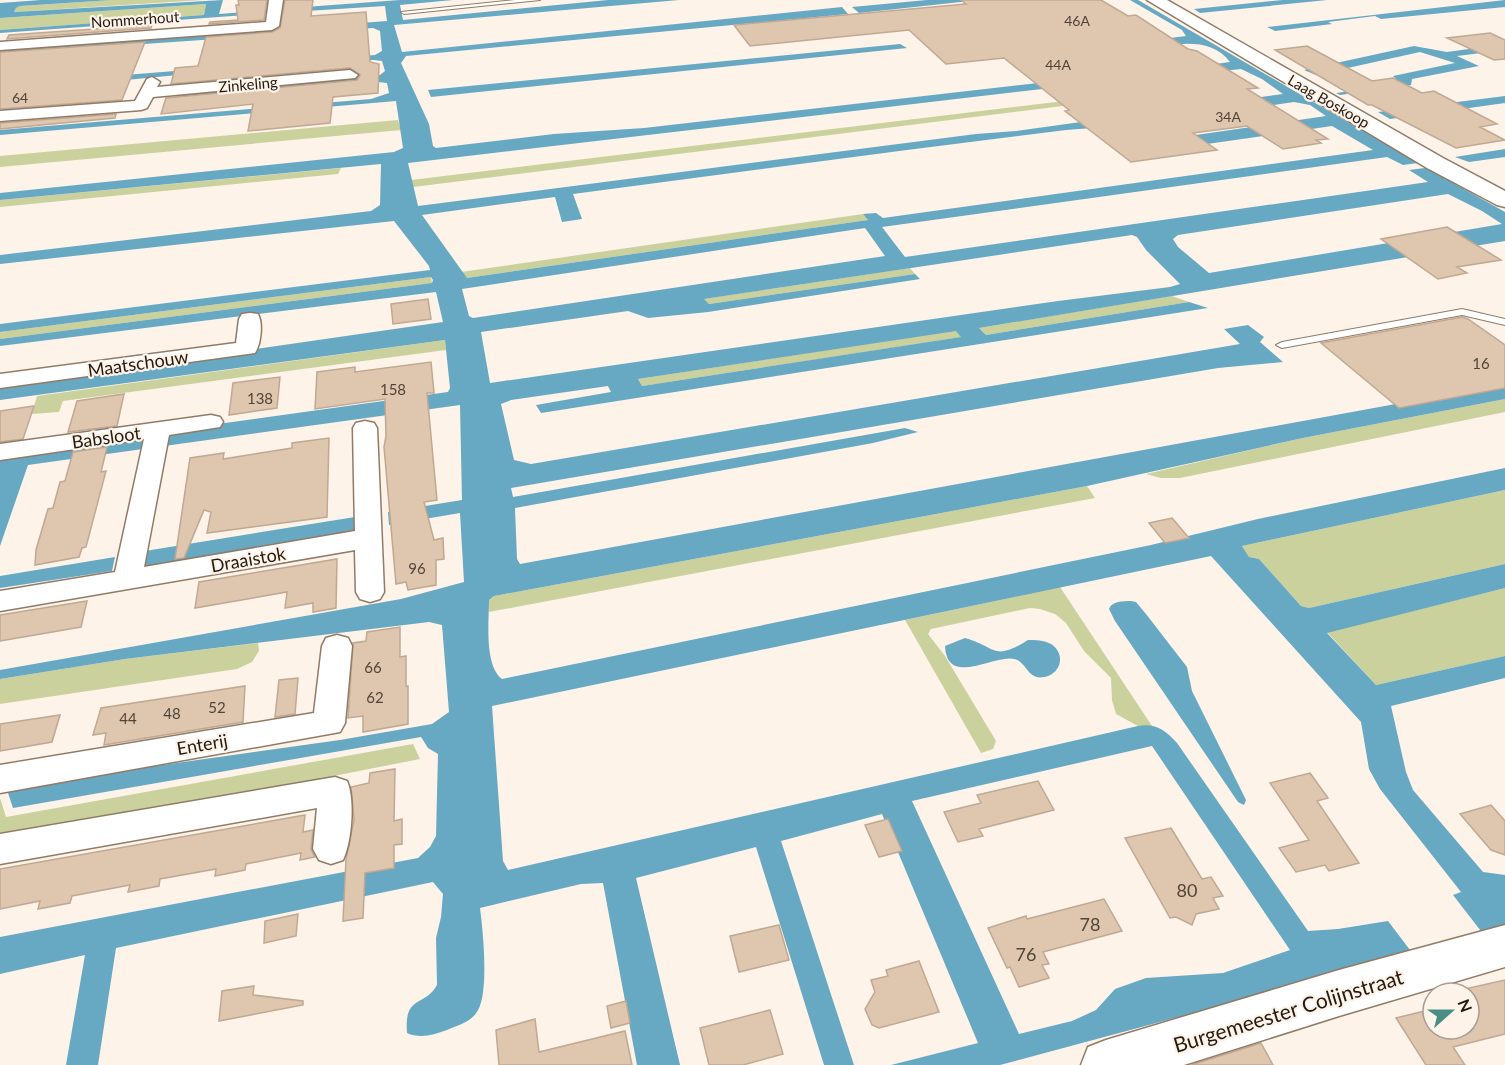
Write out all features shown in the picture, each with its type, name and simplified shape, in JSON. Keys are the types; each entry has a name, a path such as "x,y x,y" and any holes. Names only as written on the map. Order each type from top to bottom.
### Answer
{"street":[{"name":"Nommerhout","path":"0,46 272,26 276,0"},
{"name":"Laag Boskoop","path":"1155,0 1435,163 1505,200"},
{"name":"Zinkeling","path":"0,116 141,105 149,87 350,75"},
{"name":"Maatschouw","path":"0,381 247,348 250,319"},
{"name":"Babsloot","path":"0,452 211,422"},
{"path":"365,428 370,592"},
{"path":"130,568 158,430"},
{"name":"Draaistok","path":"0,601 130,568 368,527"},
{"name":"Enterij","path":"0,779 329,723 337,646"},
{"path":"0,849 335,791 331,849"},
{"name":"Burgemeester Colijnstraat","path":"1106,1065 1339,993 1505,946"}],"lane":[{"path":"405,12 537,0"},
{"path":"1282,345 1462,312 1505,322"}],"green space":[{"path":"112,0 203,0 14,12 20,6"},
{"path":"206,4 204,15 0,30 0,18"},
{"path":"1081,99 1071,105 413,187 411,180"},
{"path":"398,120 401,130 0,167 0,156"},
{"path":"341,168 338,174 0,207 0,200"},
{"path":"863,214 868,220 467,278 461,272"},
{"path":"910,268 915,274 709,304 703,299"},
{"path":"431,277 432,283 0,339 0,332"},
{"path":"1172,296 1189,302 986,335 979,328"},
{"path":"957,330 962,337 642,386 638,379"},
{"path":"445,340 446,350 63,401 59,412 32,414 37,396"},
{"path":"1505,399 1505,412 1180,478 1161,478 1146,474 1303,438"},
{"path":"1087,486 1095,498 489,612 489,600 494,596"},
{"path":"1505,490 1505,564 1309,608 1301,606 1259,559 1249,557 1242,546"},
{"path":"1060,587 1152,726 1138,726 1116,714 1112,700 1111,678 1084,651 1066,623 1055,614 1030,608 931,629 928,634 945,656 996,741 993,749 981,753 905,620"},
{"path":"1505,588 1505,656 1376,685 1327,632"},
{"path":"258,643 259,651 252,662 237,669 0,704 0,679 125,659"},
{"path":"413,744 420,759 15,839 0,839 0,798 6,817"}],"water":[{"path":"41,0 112,0 20,6 14,12 223,0 219,14 260,11 261,14 0,33 0,30 204,15 206,4 0,18 0,3"},
{"path":"400,0 453,0 400,5 403,20 608,0 679,0 394,25 402,52 842,7 848,14 406,56 401,63 429,124 433,146 436,148 554,134 644,128 1056,81 1114,78 1230,62 1222,54 1202,45 1179,44 1145,49 1138,42 1186,36 1182,30 1130,0 1138,0 1418,163 1403,165 1387,157 882,227 905,257 1428,182 1409,170 1425,168 1505,212 1505,241 979,328 986,335 1189,302 1208,308 541,413 536,405 611,392 608,386 511,400 501,404 514,460 531,464 1240,344 1224,329 1248,325 1264,337 1260,342 1283,362 1218,368 511,488 513,497 905,428 918,432 873,443 515,508 517,559 520,564 1505,384 1505,399 1303,438 1087,486 494,596 489,600 488,631 492,664 502,679 1151,545 1258,519 1505,468 1505,490 1242,546 1249,557 1259,559 1301,606 1309,608 1505,564 1505,588 1327,633 1376,685 1505,656 1505,678 1391,706 1406,772 1413,790 1483,872 1505,875 1505,930 1484,935 1453,895 1461,892 1380,789 1369,769 1361,722 1211,556 492,706 503,861 508,870 1138,726 1150,726 1164,731 1177,743 1308,931 1388,921 1413,954 1000,1065 891,1065 978,1043 882,814 781,841 854,1065 824,1065 756,847 636,878 680,1065 637,1065 603,883 581,884 480,908 484,975 478,1010 460,1025 442,1032 422,1036 407,1033 407,1021 412,1007 432,992 437,985 436,938 443,894 433,882 116,948 98,1065 66,1065 85,955 0,974 0,937 418,858 430,847 436,836 438,754 428,748 421,737 13,808 6,787 340,740 432,724 449,712 442,625 429,622 125,659 0,679 0,670 401,599 464,582 460,513 389,525 388,512 462,500 460,405 28,465 0,546 0,459 225,423 448,392 450,388 445,340 0,400 0,386 443,322 436,292 0,346 0,339 432,283 431,277 0,332 0,324 430,270 394,221 0,264 0,255 371,211 380,205 381,164 0,200 0,193 394,152 403,148 396,101 0,135 0,130 371,99 389,93 387,83 378,82 181,97 182,92 380,75 385,71 382,61 374,60 0,92 0,85 375,55 382,51 380,31 373,28 0,54 0,50 387,21 385,6 291,12 305,7","holes":["1241,69 1262,79 1283,94 1016,131 976,134 418,206 408,163 1068,86","1294,102 1310,105 1326,116 1196,135 1207,144 1332,126 1373,150 883,218 876,213 863,214 868,220 467,278 422,215 555,197 562,222 582,219 573,194 1066,130 1132,125","1448,194 1502,224 1209,273 1178,247 1173,239 1178,235","865,228 885,256 473,318 469,316 462,289","1132,235 1137,237 1146,250 1180,284 490,383 481,332 628,311 648,318 708,312 920,279 915,274 709,304 704,299","956,331 961,337 642,386 638,379","1152,746 1290,950 1223,973 1146,978 1115,989 1096,1010 1072,1021 1019,1034 912,801"]},
{"path":"927,0 979,0 859,13 852,7"},
{"path":"1283,0 1327,0 1200,13 1194,9"},
{"path":"1505,0 1505,7 1381,19 1375,16 1275,31 1267,27"},
{"path":"900,44 907,48 431,97 428,90"},
{"path":"1505,44 1505,50 1457,56 1479,66 1412,79 1411,85 1340,95 1336,93 1401,84 1393,76 1455,63 1420,52 1316,75 1304,70 1414,46 1447,52"},
{"path":"1505,96 1505,103 1390,119 1378,112"},
{"path":"1505,149 1505,157 1469,162 1455,157"},
{"path":"355,517 356,531 141,567 145,551"},
{"path":"115,557 112,571 0,588 0,576"},
{"path":"1118,602 1136,602 1187,667 1192,691 1246,800 1244,805 1238,802 1115,621 1109,609 1110,606"},
{"path":"965,638 995,651 1017,647 1028,640 1045,642 1055,647 1060,656 1059,665 1057,670 1048,676 1036,677 1014,659 973,666 954,665 948,658 945,646"}],"building":[{"path":"238,0 267,0 264,20 209,24 210,22 238,20 236,5 239,5"},
{"path":"285,0 313,0 311,16 366,12 370,62 379,64 378,93 333,97 330,123 248,131 253,104 161,114 166,98 357,80 360,75 350,68 171,84 175,68 198,66 206,37 272,32 280,28"},
{"path":"961,0 1101,0 1128,16 1136,15 1188,49 1197,51 1258,88 1247,89 1328,139 1316,140 1321,143 1283,149 1247,126 1193,133 1217,150 1131,162 1065,111 1069,110 1004,58 946,64 909,30 750,46 734,25 966,4"},
{"path":"152,25 151,28 7,39 9,35"},
{"path":"1490,33 1505,40 1505,59 1494,60 1447,38"},
{"path":"145,42 122,100 0,109 0,52"},
{"path":"1307,46 1372,81 1393,78 1422,93 1434,91 1497,124 1480,127 1505,140 1456,148 1368,105 1275,50"},
{"path":"116,114 115,118 0,129 0,123"},
{"path":"1447,227 1501,260 1457,267 1467,273 1438,279 1381,239"},
{"path":"428,299 431,319 393,324 391,304"},
{"path":"1462,317 1505,345 1505,388 1399,408 1321,343"},
{"path":"431,362 434,393 427,393 437,500 424,502 434,540 443,538 444,559 436,560 436,585 408,590 406,582 396,584 384,447 385,399 315,409 317,372 355,367 355,372"},
{"path":"280,377 277,408 229,415 233,383"},
{"path":"124,394 117,426 68,432 77,401"},
{"path":"34,406 23,439 0,442 0,411"},
{"path":"329,438 327,517 207,533 211,512 204,510 184,558 175,559 190,458 224,453 223,459 292,448 292,443"},
{"path":"107,447 101,472 106,471 86,547 82,548 79,557 35,565 36,550 48,509 53,508 60,482 65,481 73,452"},
{"path":"1172,518 1189,538 1165,543 1149,523"},
{"path":"337,559 336,608 313,612 313,603 285,608 287,592 195,608 199,582"},
{"path":"87,601 81,627 0,641 0,615"},
{"path":"400,627 400,657 406,656 408,724 363,732 363,716 348,718 353,643 366,641 367,632"},
{"path":"298,678 295,714 275,717 279,680"},
{"path":"245,686 243,722 104,745 106,733 93,735 101,708"},
{"path":"60,715 52,742 0,751 0,724"},
{"path":"395,769 394,821 402,819 402,844 394,845 394,868 365,873 363,918 343,921 346,859 354,820 351,787 369,783 370,773"},
{"path":"1310,773 1328,798 1317,801 1359,863 1329,871 1325,865 1296,872 1279,848 1309,840 1270,783"},
{"path":"1038,781 1054,810 979,829 983,836 958,842 944,812 981,803 977,795"},
{"path":"1491,805 1505,821 1505,855 1491,850 1460,814"},
{"path":"305,815 303,832 313,830 311,849 315,857 300,860 301,853 246,864 245,870 215,876 216,869 160,879 159,886 128,892 130,885 72,896 70,903 38,909 40,901 0,909 0,869"},
{"path":"888,819 902,851 879,857 865,825"},
{"path":"1171,828 1202,879 1211,877 1223,896 1213,898 1219,909 1196,914 1192,925 1176,917 1170,918 1125,838"},
{"path":"1104,899 1122,931 1043,952 1049,964 1042,965 1049,978 1019,987 988,928 1026,916 1027,919"},
{"path":"298,914 296,936 264,943 265,921"},
{"path":"779,925 789,960 739,972 730,936"},
{"path":"919,961 939,1012 879,1028 872,1025 865,1009 875,992 871,980 888,976 886,970"},
{"path":"1505,980 1505,1034 1481,1040 1481,985"},
{"path":"254,986 253,995 303,1001 303,1005 219,1021 222,991"},
{"path":"626,1001 630,1023 611,1028 607,1006"},
{"path":"770,1010 783,1054 743,1065 709,1065 700,1028"},
{"path":"1421,1012 1421,1041 1477,1041 1453,1047 1465,1065 1426,1065 1396,1018"},
{"path":"535,1019 539,1052 625,1031 632,1065 499,1065 496,1030"},
{"path":"1261,1043 1273,1065 1191,1065"}]}
